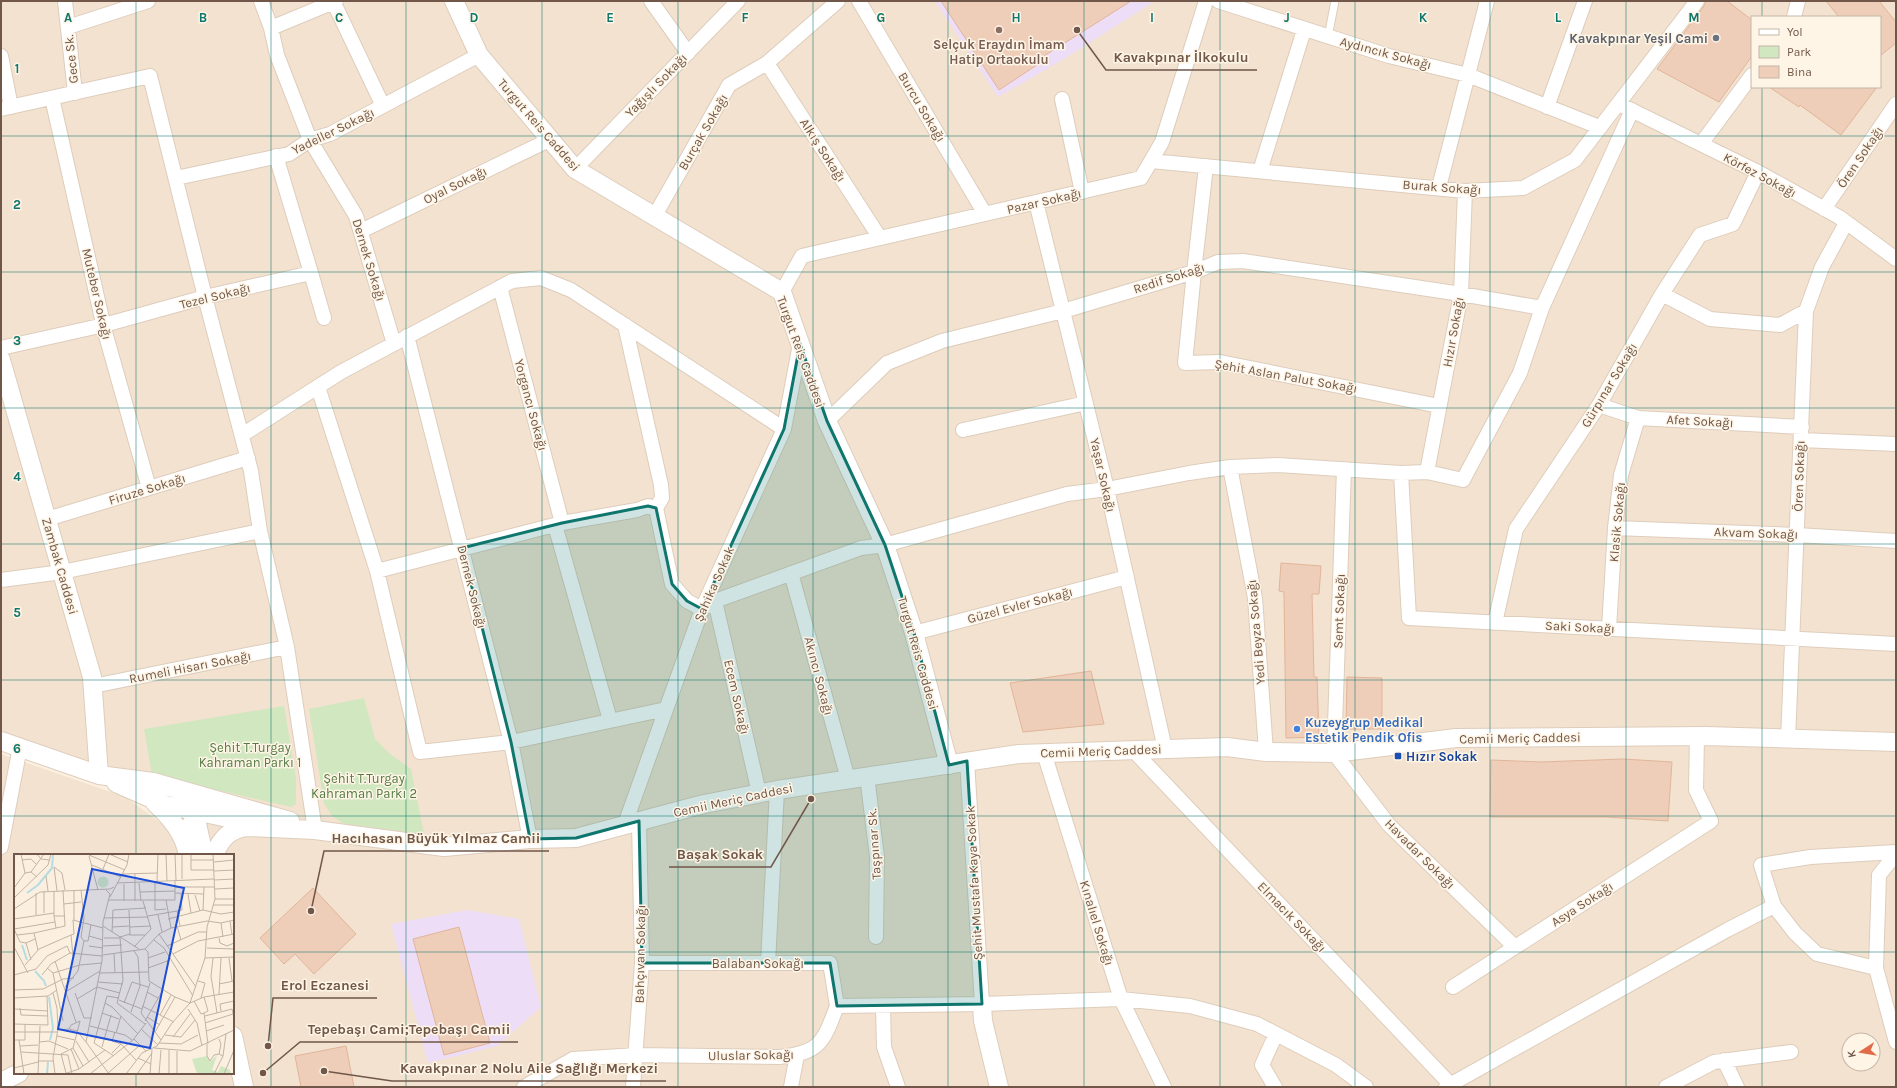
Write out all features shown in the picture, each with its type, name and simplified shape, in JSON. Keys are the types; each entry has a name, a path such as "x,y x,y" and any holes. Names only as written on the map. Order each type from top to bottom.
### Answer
{"street":[{"name":"Gece Sk.","path":"65,1 75,93"},
{"path":"68,27 148,1"},
{"name":"Dernek Sokağı","path":"261,1 271,28 277,55 310,140 356,216 394,344"},
{"path":"271,28 334,1 383,106"},
{"name":"Turgut Reis Caddesi","path":"454,1 479,55 575,170 782,292 827,421 885,545 914,633 949,765"},
{"path":"651,1 688,53"},
{"name":"Yağışlı Sokağı","path":"575,170 738,1"},
{"name":"Burçak Sokağı","path":"654,217 729,85 767,63 838,1"},
{"name":"Burcu Sokağı","path":"859,1 985,214"},
{"name":"Pazar Sokağı","path":"782,292 802,256 1141,178 1162,142 1206,1"},
{"name":"Aydıncık Sokağı","path":"1218,1 1304,30 1389,56 1468,74 1599,127"},
{"path":"1439,187 1487,1"},
{"path":"1547,107 1585,1"},
{"name":"Burak Sokağı","path":"1151,161 1439,187 1465,191 1523,188 1575,160 1617,103 1697,1"},
{"path":"1794,16 1798,1"},
{"path":"1260,171 1304,30"},
{"name":"Yadeller Sokağı","path":"176,178 289,154 310,140 330,134 479,55"},
{"path":"1,56 6,108 150,76 205,297 248,458 260,530 287,647 315,830"},
{"name":"Alkış Sokağı","path":"767,63 880,238"},
{"path":"1701,144 1751,77"},
{"name":"Muteber Sokağı","path":"52,98 104,326 149,488"},
{"path":"1062,99 1082,192"},
{"name":"Körfez Sokağı","path":"1617,103 1758,172 1824,209 1896,259"},
{"name":"Ören Sokağı","path":"1824,209 1891,123 1896,104"},
{"path":"625,325 661,486 662,498 656,508 672,584 687,601 702,609 715,600 861,548 885,545 1067,494 1107,489 1189,473 1230,467 1278,465 1401,473 1427,472 1463,480 1520,373 1542,308 1632,110"},
{"name":"Oyal Sokağı","path":"361,231 549,140"},
{"path":"276,156 324,318"},
{"name":"Şehit Aslan Palut Sokağı","path":"1206,166 1185,363 1220,362 1440,406"},
{"name":"Gürpınar Sokağı","path":"1495,623 1516,529 1599,405 1662,294 1700,235 1733,224 1758,172"},
{"name":"Hızır Sokağı","path":"1427,472 1461,294 1465,191"},
{"name":"Yaşar Sokağı","path":"1036,202 1107,489 1165,749"},
{"name":"Ören Sokağı","path":"1788,739 1806,311 1822,266 1846,223"},
{"name":"Redif Sokağı","path":"827,421 887,363 942,341 1063,311 1194,272 1218,262 1243,261 1461,294 1542,308"},
{"name":"Tezel Sokağı","path":"1,348 104,326 205,297 311,273"},
{"path":"242,435 318,387 407,336 500,287 512,281 541,278 571,290 784,429"},
{"name":"Yorgancı Sokağı","path":"500,287 610,720"},
{"path":"1662,294 1710,319 1780,324 1806,311"},
{"name":"Dernek Sokağı","path":"407,336 511,742 530,839"},
{"name":"Şahika Sokak","path":"632,823 666,709 702,609 784,429 800,344"},
{"name":"Zambak Caddesi","path":"1,360 92,677 99,775"},
{"path":"318,387 377,570 420,752 511,742 666,709"},
{"path":"963,430 1086,404"},
{"name":"Afet Sokağı","path":"1599,405 1638,418 1896,444"},
{"name":"Klasik Sokağı","path":"1609,629 1615,528 1621,475 1638,418"},
{"name":"Firuze Sokağı","path":"47,519 248,458"},
{"name":"Yedi Beyza Sokağı","path":"1230,467 1256,598 1266,752"},
{"name":"Semt Sokağı","path":"1334,754 1344,469"},
{"name":"Saki Sokağı","path":"1401,473 1409,618 1896,644"},
{"path":"377,570 559,524 637,510 648,506 656,508"},
{"name":"Akvam Sokağı","path":"1615,528 1797,535 1896,541"},
{"path":"1,580 62,572 260,530"},
{"name":"Akıncı Sokağı","path":"791,573 848,779"},
{"name":"Güzel Evler Sokağı","path":"914,633 1127,577"},
{"name":"Ecem Sokağı","path":"715,600 759,793"},
{"name":"Rumeli Hisarı Sokağı","path":"93,686 287,647"},
{"name":"Cemii Meriç Caddesi","path":"315,830 444,847 530,839 576,838 704,804 759,793 1019,754 1227,747 1266,752 1334,754 1456,738 1697,736 1896,742"},
{"name":"Asya Sokağı","path":"1452,987 1711,821 1696,790 1697,736"},
{"path":"1,741 99,775 166,805 196,814 275,828"},
{"path":"1,847 20,747"},
{"name":"Elmacık Sokağı","path":"1133,750 1448,1086"},
{"name":"Kınalıel Sokağı","path":"1044,753 1121,999 1164,1087"},
{"name":"Havadar Sokağı","path":"1334,754 1389,825 1514,947"},
{"name":"Şehit Mustafa Kaya Sokak","path":"967,761 982,1004"},
{"path":"99,775 153,782 315,830"},
{"name":"Taşpınar Sk.","path":"867,776 878,857 876,937"},
{"path":"172,788 183,798 196,814 204,854"},
{"path":"768,963 777,790"},
{"path":"149,798 171,819 187,849"},
{"path":"187,849 188,830 196,814 217,806 244,808"},
{"name":"Bahçıvan Sokağı","path":"632,823 642,963 634,1087"},
{"path":"215,854 223,840 232,830 246,826 315,830"},
{"path":"1876,968 1817,954 1794,933 1774,906 1761,864 1810,857 1896,853"},
{"path":"1896,853 1879,875 1876,968 1896,1042"},
{"path":"1448,1086 1727,930 1774,906"},
{"name":"Balaban Sokağı","path":"642,963 830,963 837,1006"},
{"path":"837,1006 982,1004 1121,999 1190,1006 1257,1024 1336,1065 1366,1087"},
{"path":"982,1004 983,1021 999,1087"},
{"name":"Uluslar Sokağı","path":"524,1087 573,1059 637,1055 779,1057 797,1055 814,1049 826,1036 837,1006"},
{"path":"883,1006 884,1047 898,1087"},
{"path":"1275,1087 1262,1066 1276,1034"},
{"path":"234,1041 244,1087"},
{"path":"1666,1087 1714,1062 1791,1052"},
{"path":"791,1087 797,1055"},
{"path":"1724,1060 1737,1087"}],"lane":[{"path":"1328,37 1335,1"}],"highlighted area":[{"path":"800,344 827,421 885,545 914,633 949,765 967,761 982,1004 837,1006 830,963 642,963 639,821 576,838 530,839 511,742 462,548 562,523 648,506 656,508 672,584 687,601 702,609 784,429"}],"shaded area":[{"path":"1,1 1896,1 1896,1087 1,1087 1,754 125,797 168,828 180,787 1,734"},
{"name":"Selçuk Eraydın İmam Hatip Ortaokulu","path":"935,1 1155,1 1064,59 998,97"},
{"path":"467,910 519,919 541,1007 497,1046 428,1063 391,924"}],"green space":[{"name":"Şehit T.Turgay Kahraman Parkı 2","path":"364,698 375,739 389,753 411,769 424,834 344,824 332,816 324,803 309,709"},
{"name":"Şehit T.Turgay Kahraman Parkı 1","path":"284,706 296,778 296,804 291,807 152,775 144,729"}],"building":[{"name":"Selçuk Eraydın İmam Hatip Ortaokulu","path":"941,1 1131,1 1044,56 1046,59 999,90"},
{"name":"Kavakpınar Yeşil Cami","path":"1706,1 1727,1 1751,19 1751,57 1719,102 1657,69 1704,6"},
{"path":"1826,1 1879,1 1896,22 1896,43 1881,55 1881,16 1838,16"},
{"path":"1770,88 1876,88 1841,135 1800,105 1799,107"},
{"path":"1281,563 1321,566 1319,594 1312,594 1314,677 1317,677 1319,737 1286,738 1284,592 1279,591"},
{"path":"1091,671 1104,724 1023,732 1010,683"},
{"path":"1347,677 1382,678 1382,729 1346,729"},
{"path":"1623,759 1672,762 1668,821 1606,817 1490,817 1491,760 1541,762"},
{"path":"313,888 356,934 314,974 295,954 284,964 260,938"},
{"path":"459,927 490,1043 444,1055 413,939"},
{"path":"346,1046 354,1087 301,1087 295,1056"}],"place":[{"name":"Selçuk Eraydın İmam Hatip Ortaokulu","path":"999,30"},
{"name":"Kavakpınar İlkokulu","path":"1077,30"},
{"name":"Kavakpınar Yeşil Cami","path":"1716,38"},
{"name":"Kuzeygrup Medikal Estetik Pendik Ofis","path":"1297,729"},
{"name":"Hızır Sokak","path":"1398,756"},
{"name":"Başak Sokak","path":"811,799"},
{"name":"Hacıhasan Büyük Yılmaz Camii","path":"311,911"},
{"name":"Erol Eczanesi","path":"268,1046"},
{"name":"Kavakpınar 2 Nolu Aile Sağlığı Merkezi","path":"324,1071"},
{"name":"Tepebaşı Cami;Tepebaşı Camii","path":"263,1073"}]}
